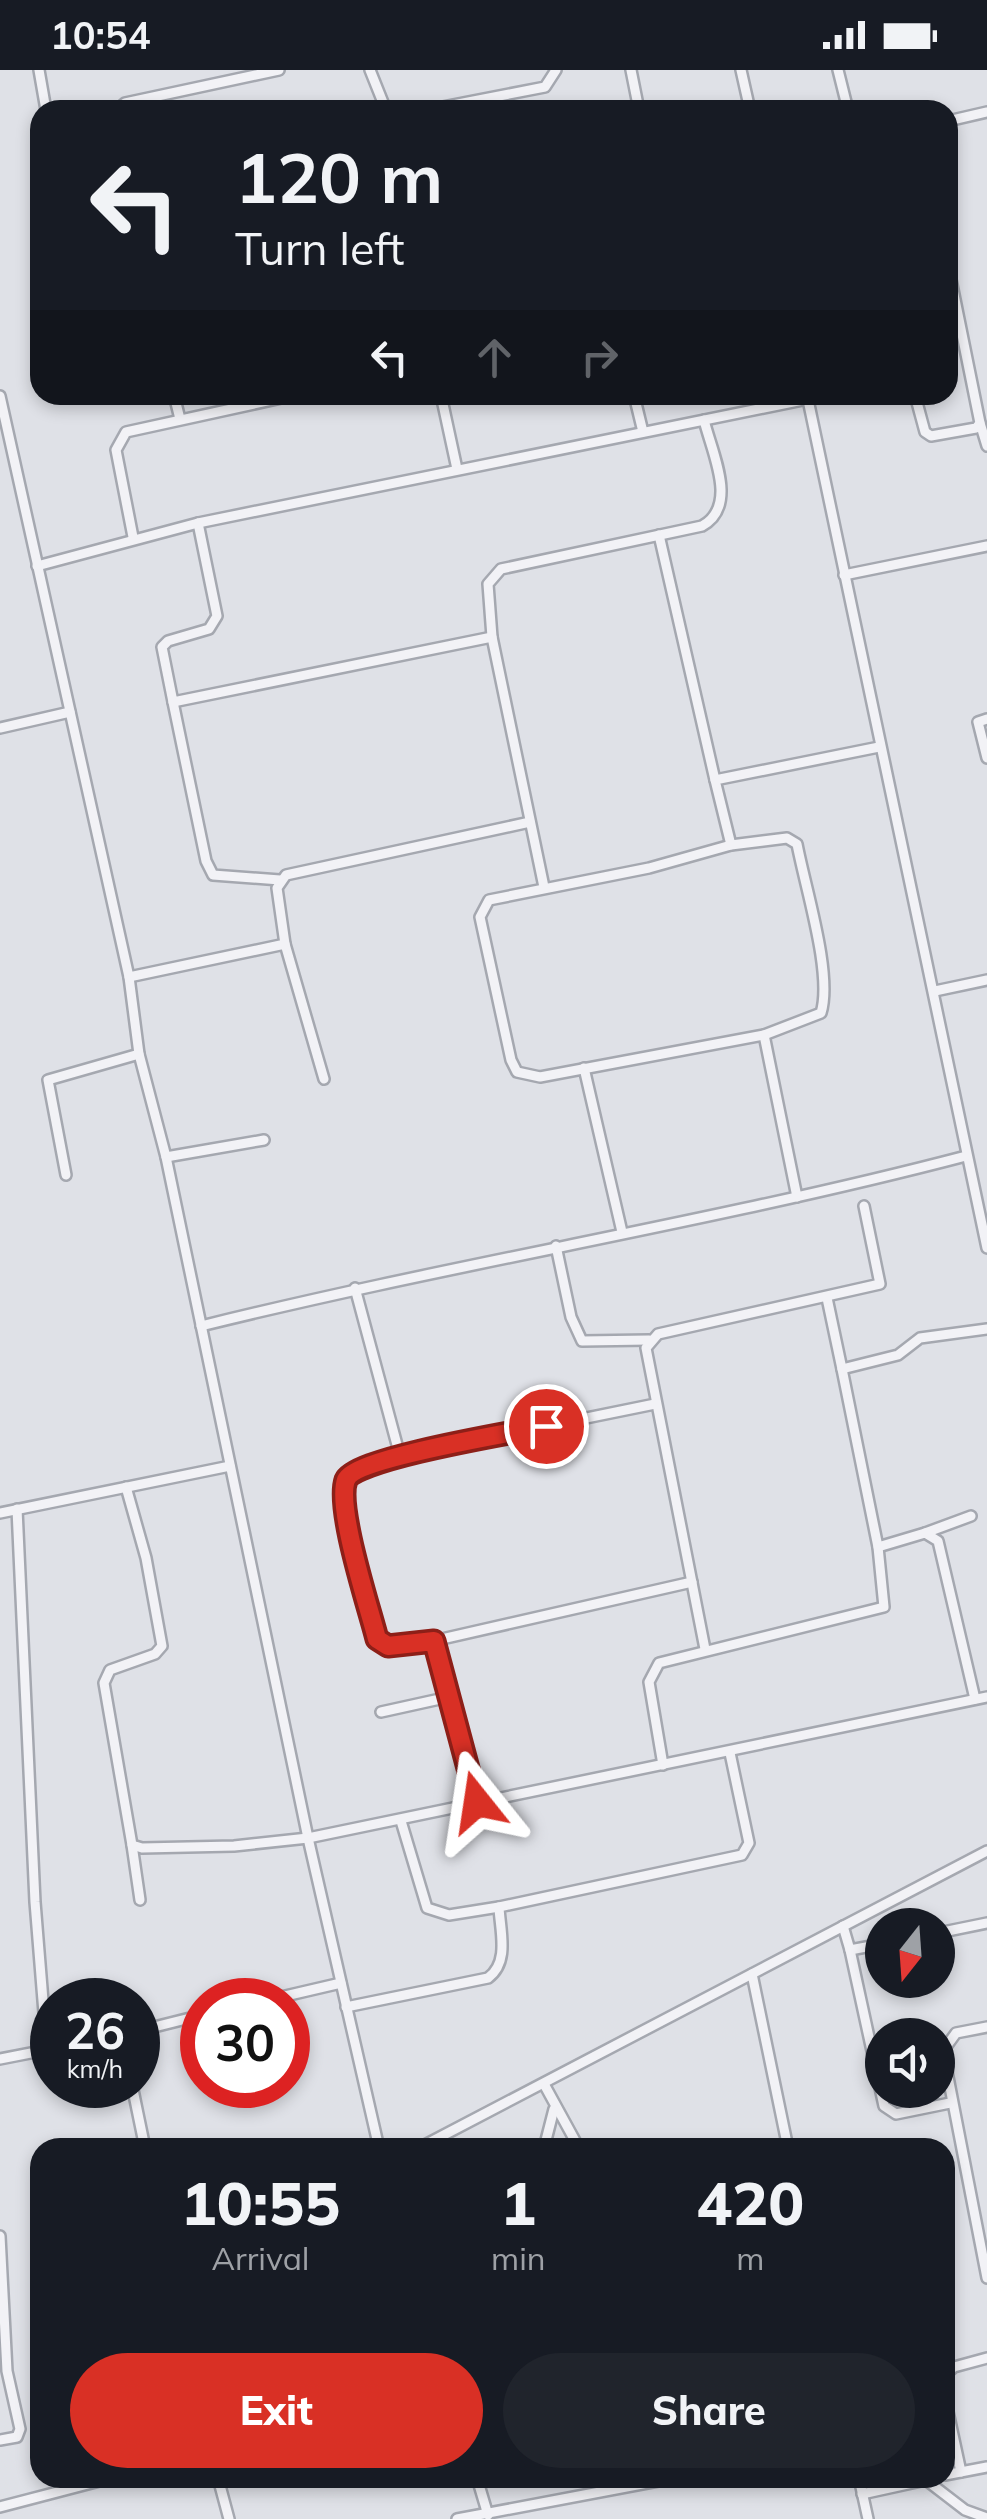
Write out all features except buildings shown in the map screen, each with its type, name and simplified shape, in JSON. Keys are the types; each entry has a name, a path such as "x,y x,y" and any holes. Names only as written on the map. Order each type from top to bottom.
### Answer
{"street":[{"path":"39,70 44,100"},
{"path":"138,100 278,70"},
{"path":"370,70 382,100"},
{"path":"480,100 544,88 556,70"},
{"path":"631,70 637,100"},
{"path":"742,70 748,100"},
{"path":"838,70 846,100"},
{"path":"958,119 987,112"},
{"path":"958,314 987,446"},
{"path":"0,396 129,977 139,1054 166,1158 308,1838 378,2138"},
{"path":"176,405 180,419"},
{"path":"134,537 116,450 118,440 126,432 247,405"},
{"path":"443,405 456,469"},
{"path":"636,405 643,432"},
{"path":"36,566 134,537 771,405"},
{"path":"809,405 987,1248"},
{"path":"918,405 925,432 932,436 976,428 980,423"},
{"path":"544,887 492,637 488,584 501,569 702,526 720,510 723,498 704,420"},
{"path":"198,523 217,616 209,629 168,640 162,647 206,862 213,875 280,880"},
{"path":"659,535 731,845"},
{"path":"844,575 987,546"},
{"path":"173,702 492,637"},
{"path":"0,728 70,712"},
{"path":"987,720 978,722 987,758"},
{"path":"714,780 879,747"},
{"path":"324,1080 285,944 276,888 280,880 286,874 530,822"},
{"path":"787,838 797,844 822,976 825,1000 820,1013 764,1034 528,1077 517,1072 507,1042 482,909 499,896 544,887 648,868 731,845 787,838"},
{"path":"129,977 285,944"},
{"path":"935,991 987,980"},
{"path":"764,1034 797,1197"},
{"path":"66,1175 48,1080 139,1054"},
{"path":"584,1068 622,1232"},
{"path":"166,1158 264,1140"},
{"path":"201,1326 355,1288 797,1197 966,1156"},
{"path":"556,1246 571,1317 582,1340 650,1340 700,1324 880,1284 864,1206"},
{"path":"355,1288 400,1456"},
{"path":"663,1766 649,1682 659,1662 879,1612 886,1601 827,1298"},
{"path":"842,1369 898,1355 920,1338 987,1330"},
{"path":"650,1340 646,1348 654,1404 706,1649"},
{"path":"654,1404 400,1456 347,1478 348,1520 377,1639 388,1646 434,1641 692,1582"},
{"path":"0,1512 230,1466"},
{"path":"126,1487 163,1635 162,1646 155,1654 110,1670 104,1683 140,1900"},
{"path":"16,1510 35,1902 43,1978"},
{"path":"878,1547 971,1516"},
{"path":"925,1533 938,1541 975,1699"},
{"path":"434,1641 477,1802"},
{"path":"381,1712 449,1697"},
{"path":"132,1845 234,1846 308,1838 987,1697"},
{"path":"400,1821 427,1908 449,1915 498,1907 742,1855 749,1843 730,1752"},
{"path":"439,2138 987,1851"},
{"path":"346,2007 488,1978 499,1971 502,1960 498,1907"},
{"path":"955,1930 987,1923"},
{"path":"843,1926 865,2019"},
{"path":"850,1950 865,1947"},
{"path":"752,1974 786,2138"},
{"path":"310,1990 341,1983"},
{"path":"955,2034 987,2027"},
{"path":"0,2059 30,2053"},
{"path":"544,2084 573,2138"},
{"path":"137,2108 144,2138"},
{"path":"546,2138 554,2108"},
{"path":"887,2108 896,2114 925,2108"},
{"path":"951,2108 987,2278"},
{"path":"0,2236 7,2371 20,2429 17,2436 0,2440"},
{"path":"955,2368 987,2358"},
{"path":"955,2447 960,2472"},
{"path":"955,2473 987,2466"},
{"path":"0,2507 72,2488"},
{"path":"221,2488 229,2519"},
{"path":"479,2488 488,2515"},
{"path":"456,2519 509,2515 629,2488"},
{"path":"860,2488 868,2519"},
{"path":"862,2494 888,2488"},
{"path":"941,2488 965,2510 987,2518"}],"route":[{"path":"477,1802 434,1641 388,1646 377,1639 348,1520 346,1483 352,1473 400,1456 546,1426"}]}
